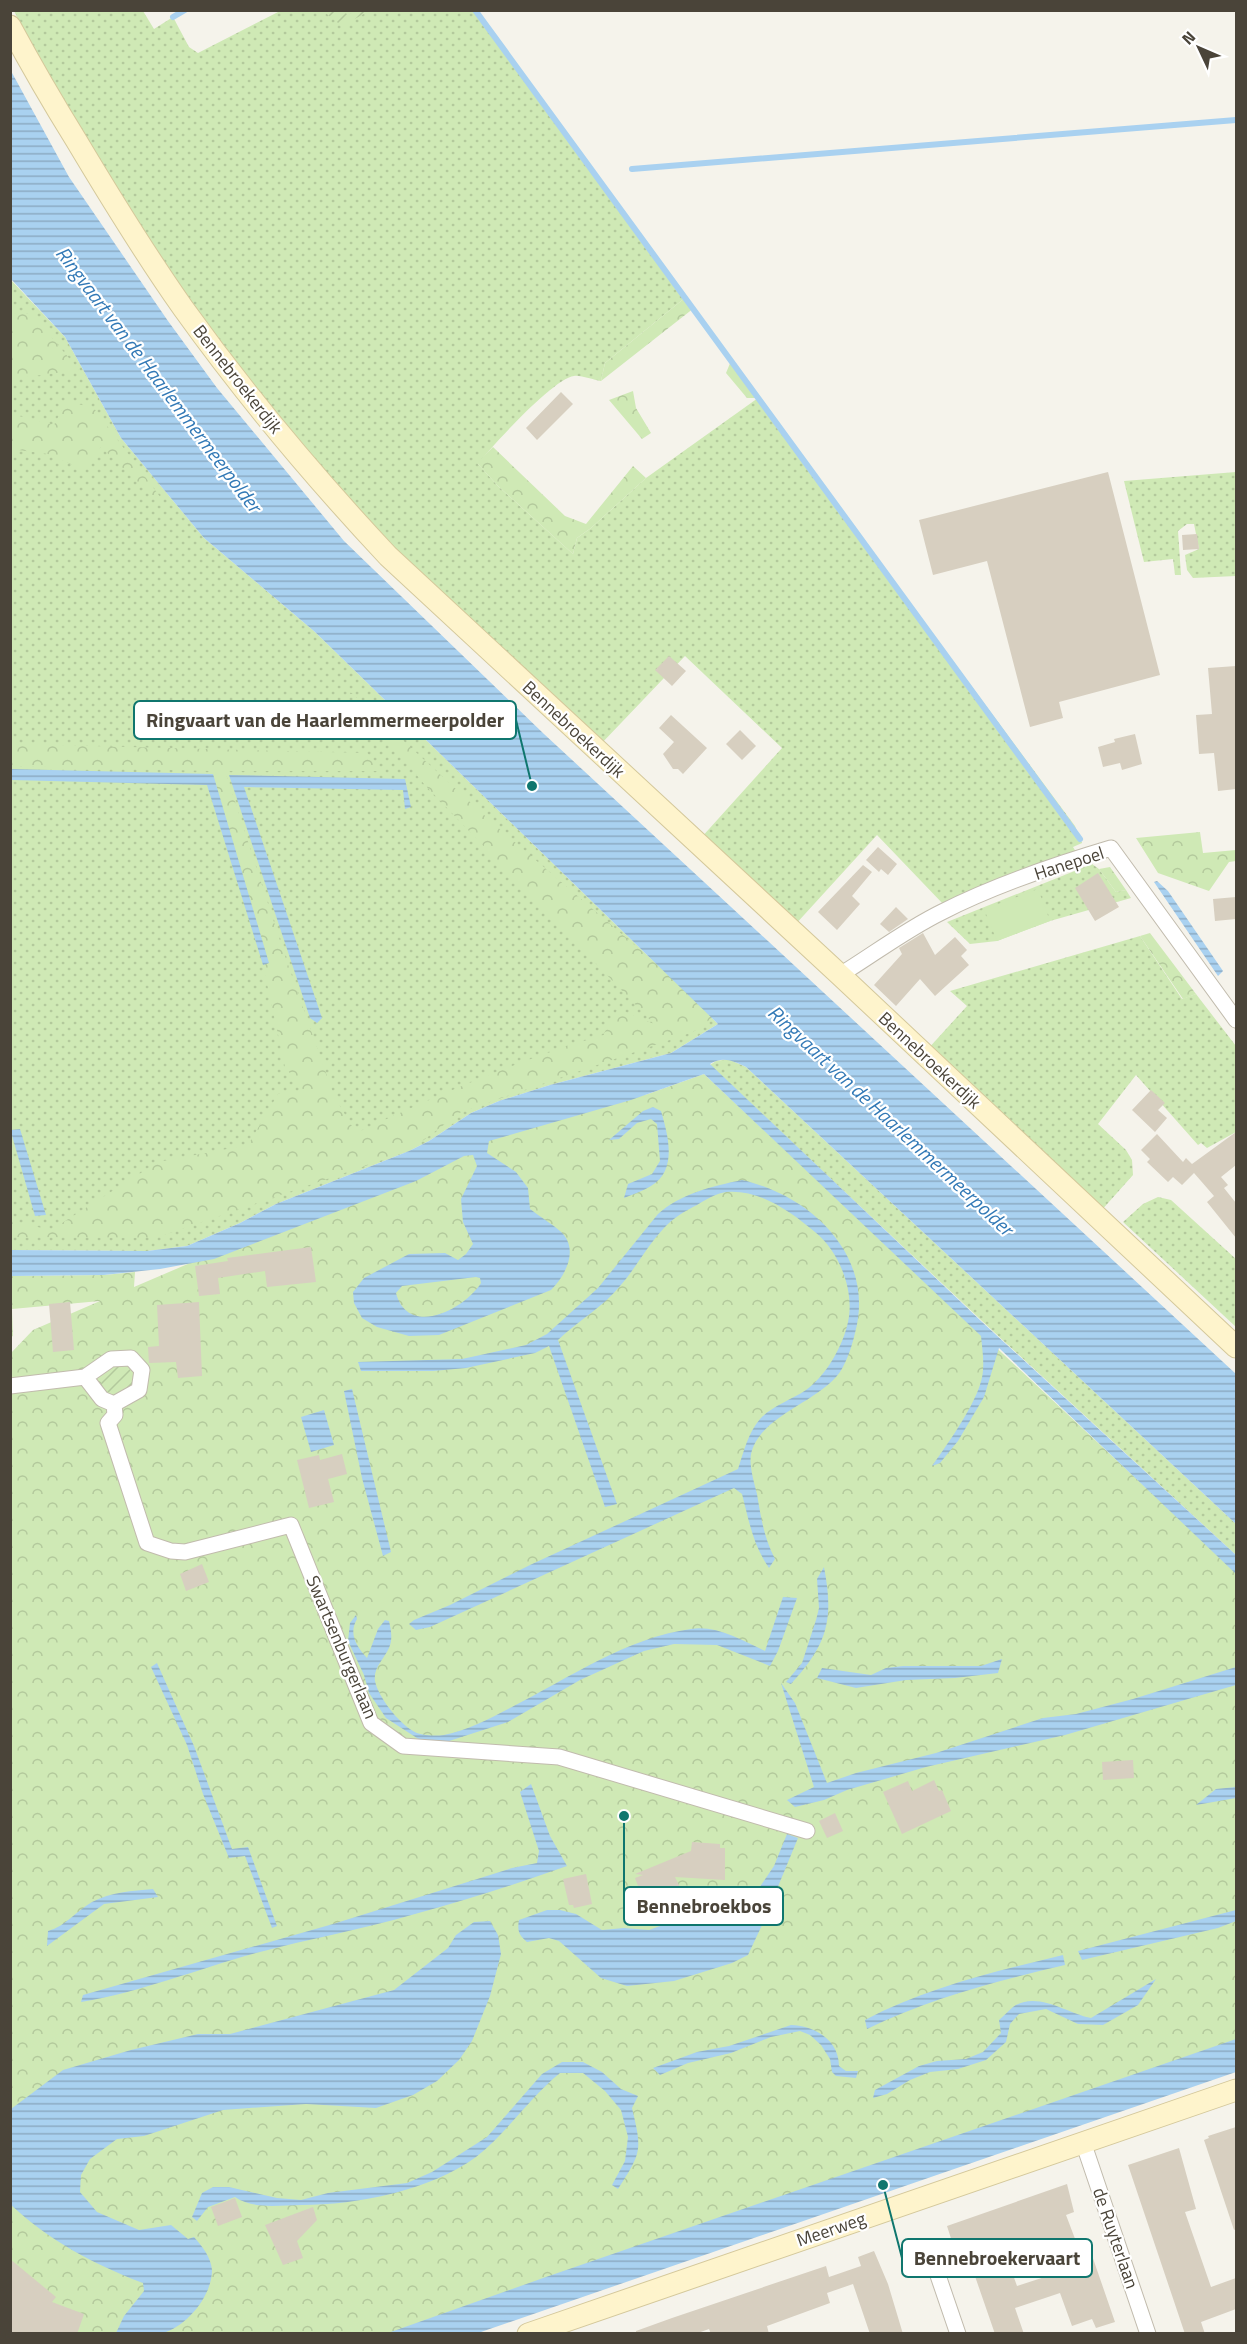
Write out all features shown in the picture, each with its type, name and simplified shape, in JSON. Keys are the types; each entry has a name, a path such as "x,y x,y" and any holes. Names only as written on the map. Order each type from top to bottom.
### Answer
{"street":[{"name":"Bennebroekerdijk","path":"10,26 28,61 105,190 183,308 248,394 323,486 388,556 840,975 1236,1347"},
{"name":"Hanepoel","path":"840,975 940,913 993,890 1111,848 1236,1020"},
{"path":"10,1386 85,1377 111,1359 131,1358 142,1370 139,1390 114,1404 102,1399 85,1377"},
{"name":"Swartsenburgerlaan","path":"114,1404 115,1415 108,1423 147,1543 171,1551 185,1552 291,1525 371,1723 403,1746 559,1757 807,1831"},
{"name":"Meerweg","path":"528,2334 1236,2090"},
{"name":"de Ruyterlaan","path":"1083,2142 1148,2334"},
{"path":"931,2255 958,2334"}],"green space":[{"path":"14,11 143,11 154,29 173,17 189,47 198,53 280,11 475,11 686,297 605,363 601,381 574,376 552,388 523,414 478,464 498,486 573,554 577,538 646,478 758,398 1075,826 1082,843 1073,847 1076,852 944,905 877,835 794,926 700,839 782,748 685,656 600,745 382,543 208,333 67,112"},
{"path":"323,11 343,11 348,15 356,11 369,11 342,26"},
{"path":"10,279 65,337 121,438 204,538 315,632 718,1024 671,1053 499,1101 471,1113 429,1141 409,1151 276,1204 240,1223 187,1246 147,1251 11,1250"},
{"path":"686,297 694,308 601,381 605,363"},
{"path":"11,313 32,314 79,370 11,379"},
{"path":"731,361 758,398 747,398 726,373"},
{"path":"633,391 636,408 651,433 642,439 609,400"},
{"path":"66,402 93,407 161,498 152,496 101,447 82,469 48,454 11,449 11,414 54,425"},
{"path":"493,447 565,516 586,524 633,466 646,478 577,538 573,554 498,486 477,463"},
{"path":"1236,472 1236,576 1193,578 1187,570 1185,555 1199,549 1194,524 1187,524 1178,531 1181,575 1175,575 1173,559 1144,562 1124,481"},
{"path":"344,686 495,825 716,1015 693,1032 461,1112 409,1151 155,1238 11,1237 11,1221 51,1230 158,1162 248,1145 278,1094 305,1092 285,1067 263,965 269,963 210,771 11,766 11,744 367,753 384,771 225,771 285,956 334,1096 356,1133 509,1067 603,1035 618,1009 654,1024 424,784"},
{"path":"1200,832 1203,853 1236,850 1236,861 1229,862 1209,891 1158,873 1136,838"},
{"path":"1092,864 1099,869 1116,892 1126,890 1131,898 1050,921 997,941 970,944 947,922"},
{"path":"1110,867 1126,890 1116,892 1099,869"},
{"path":"1038,889 1050,921 997,941 984,909"},
{"path":"1150,933 1196,994 1183,999 1140,936"},
{"path":"1140,936 1182,999 1196,994 1236,1046 1236,1132 1207,1148 1201,1143 1198,1145 1136,1075 1098,1124 1126,1150 1132,1160 1133,1175 1100,1212 927,1050 967,1006 950,991"},
{"path":"728,1059 746,1067 1236,1524 1236,1555 982,1321 710,1065 716,1061"},
{"path":"704,1074 1236,1572 1236,2060 442,2333 11,2333 11,1353 33,1330 100,1301 12,1309 13,1336 11,1337 11,1276 104,1275 135,1272 134,1287 526,1124 648,1094"},
{"path":"1158,1197 1171,1200 1236,1259 1236,1327 1123,1222 1143,1204"},
{"path":"117,1363 129,1367 133,1379 129,1391 117,1395 105,1391 101,1379 105,1367"}],"water":[{"path":"11,71 69,177 168,321 217,388 344,541 544,734 1236,1374 1236,1524 746,1067 724,1060 710,1064 981,1321 1236,1555 1236,1574 999,1348 984,1397 958,1441 940,1463 932,1466 963,1420 977,1393 983,1370 981,1336 704,1074 631,1100 489,1141 487,1153 516,1172 528,1188 530,1209 564,1235 570,1249 568,1264 565,1272 551,1290 439,1335 409,1336 377,1327 362,1318 354,1303 353,1292 364,1278 409,1254 445,1253 458,1260 466,1254 473,1244 463,1222 461,1199 477,1166 473,1155 464,1156 416,1181 214,1259 160,1269 104,1275 11,1276 11,1250 147,1251 187,1246 240,1223 276,1204 409,1151 429,1141 471,1113 499,1101 671,1053 718,1024 315,632 204,538 121,438 65,337 11,279","holes":["480,1278 481,1283 473,1293 450,1310 437,1315 424,1317 412,1314 402,1307 396,1293 402,1286"]},
{"path":"11,769 213,774 269,963 263,965 207,785 11,780"},
{"path":"229,775 405,779 411,807 405,809 403,790 244,787 322,1018 317,1023 310,1018"},
{"path":"1157,881 1168,891 1223,971 1218,976 1154,882"},
{"path":"653,1107 661,1111 668,1141 668,1162 665,1171 651,1186 624,1198 628,1184 652,1174 660,1161 657,1124 651,1119 637,1123 619,1139 609,1140 643,1111"},
{"path":"20,1129 46,1215 35,1216 11,1132 11,1130"},
{"path":"742,1180 768,1188 792,1200 814,1215 833,1234 847,1255 856,1279 859,1305 855,1333 840,1372 830,1383 766,1429 751,1454 751,1469 763,1528 775,1559 769,1568 755,1542 742,1494 734,1488 430,1627 416,1630 409,1624 414,1620 738,1469 749,1436 760,1419 770,1410 806,1390 833,1360 848,1322 850,1310 847,1285 838,1261 824,1240 796,1217 763,1198 739,1192 722,1193 688,1210 668,1224 613,1294 558,1340 617,1504 605,1507 549,1346 535,1353 466,1368 433,1371 361,1371 358,1362 462,1359 526,1345 547,1334 598,1288 658,1214 667,1207 697,1192"},
{"path":"352,1389 391,1552 383,1556 362,1478 344,1391"},
{"path":"324,1410 334,1445 311,1452 301,1417"},
{"path":"824,1567 828,1602 825,1630 813,1656 791,1684 786,1682 802,1663 816,1620 819,1608 817,1579"},
{"path":"783,1597 797,1598 778,1651 770,1666 717,1645 674,1644 644,1651 580,1680 508,1722 446,1742 420,1740 386,1718 369,1693 364,1675 348,1641 350,1623 356,1615 353,1630 355,1640 367,1658 378,1629 385,1620 389,1621 390,1645 375,1676 380,1694 396,1716 416,1733 444,1735 487,1720 598,1660 667,1634 691,1629 710,1629 729,1634 765,1651"},
{"path":"1002,1659 998,1673 955,1678 906,1680 856,1688 817,1678 822,1668 871,1675 886,1668 981,1666"},
{"path":"157,1663 194,1746 232,1849 248,1847 277,1926 272,1928 245,1856 229,1858 203,1794 187,1745 151,1667"},
{"path":"1236,1667 1236,1685 1065,1735 926,1767 847,1790 824,1800 795,1807 787,1800 814,1787 781,1683 795,1703 827,1783 856,1773 936,1753 1043,1718 1076,1714 1133,1699"},
{"path":"531,1784 550,1836 567,1866 434,1909 256,1953 147,1986 81,2002 83,1995 333,1924 512,1868 537,1863 539,1851 520,1792"},
{"path":"1236,1787 1236,1798 1196,1805 1216,1789"},
{"path":"787,1834 798,1838 763,1923 748,1955 732,1963 674,1981 627,1986 601,1978 559,1941 549,1938 527,1942 519,1933 519,1920 547,1910 576,1914 602,1930 624,1928 649,1930 757,1891 774,1866"},
{"path":"153,1889 158,1897 104,1904 47,1946 48,1931 60,1926 92,1902 114,1894"},
{"path":"1236,1910 1236,1921 1218,1928 1082,1960 1078,1951"},
{"path":"490,1921 498,1935 501,1954 490,1996 472,2041 459,2060 437,2081 413,2095 376,2108 306,2104 223,2110 144,2136 117,2139 90,2159 81,2175 80,2192 97,2212 139,2230 171,2225 188,2239 194,2237 208,2256 212,2270 208,2290 196,2309 181,2324 163,2333 152,2335 116,2333 124,2316 144,2291 143,2283 73,2250 41,2230 11,2205 11,2109 63,2070 131,2050 198,2034 230,2034 394,1990 448,1948 456,1935 474,1922"},
{"path":"1063,1955 1065,1965 939,1999 867,2029 865,2020 912,1999 987,1974"},
{"path":"1156,1979 1138,2005 1103,2025 1078,2024 1046,2009 1019,2014 1010,2024 1006,2042 986,2060 958,2069 930,2072 910,2080 887,2094 873,2098 875,2090 919,2066 937,2061 966,2059 983,2052 1001,2033 999,2020 1022,2002 1042,2002 1091,2018"},
{"path":"791,2025 809,2028 824,2036 835,2049 839,2066 846,2071 858,2071 856,2078 836,2076 832,2072 830,2059 821,2045 810,2035 800,2031 771,2037 731,2053 688,2063 660,2075 653,2068 697,2052 729,2046"},
{"path":"1236,2039 1236,2072 478,2333 388,2333 546,2277"},
{"path":"562,2062 583,2062 602,2072 621,2089 638,2096 632,2108 638,2150 632,2167 618,2189 612,2185 625,2161 628,2137 621,2110 605,2091 583,2073 560,2073 476,2157 458,2169 416,2187 369,2199 323,2204 259,2205 250,2204 235,2197 208,2207 197,2221 192,2217 202,2193 213,2187 229,2187 277,2198 301,2200 328,2193 407,2183 432,2172 487,2137 542,2074"}],"building":[{"path":"561,392 573,404 537,440 526,428"},
{"path":"1108,472 1160,675 1059,702 1063,718 1030,727 987,561 933,575 919,520"},
{"path":"1197,534 1199,549 1183,550 1182,535"},
{"path":"669,656 686,671 672,686 655,670"},
{"path":"1236,666 1236,789 1218,791 1214,753 1199,754 1196,715 1212,714 1208,668"},
{"path":"671,715 707,748 683,774 678,769 673,769 663,754 674,742 659,728"},
{"path":"740,730 756,746 742,760 726,744"},
{"path":"1135,734 1142,764 1122,770 1120,763 1103,767 1098,747 1115,742 1114,739"},
{"path":"878,847 897,864 888,875 881,869 879,872 866,860"},
{"path":"863,865 872,872 852,896 860,904 837,930 818,912"},
{"path":"1098,873 1119,907 1095,921 1075,888"},
{"path":"1236,897 1236,919 1215,921 1213,899"},
{"path":"896,907 908,919 889,932 880,924"},
{"path":"923,933 935,955 955,937 967,950 961,956 969,965 935,996 920,979 896,1006 874,985 902,954 899,948"},
{"path":"1151,1090 1165,1103 1158,1110 1167,1118 1155,1132 1132,1110"},
{"path":"1236,1132 1236,1165 1221,1177 1228,1185 1224,1188 1236,1203 1236,1238 1207,1202 1214,1196 1194,1173 1182,1185 1173,1177 1168,1182 1147,1162 1150,1159 1141,1150 1157,1134 1183,1162 1186,1158 1192,1164"},
{"path":"311,1247 316,1282 267,1287 265,1271 218,1278 220,1294 199,1296 195,1266 228,1261 227,1258"},
{"path":"70,1302 74,1350 53,1352 49,1304"},
{"path":"199,1302 202,1376 178,1378 176,1362 149,1363 148,1347 159,1346 157,1305"},
{"path":"342,1454 347,1474 328,1479 334,1502 309,1508 297,1460 319,1455 320,1460"},
{"path":"202,1564 209,1582 186,1591 180,1574"},
{"path":"1133,1760 1134,1778 1103,1780 1102,1762"},
{"path":"934,1780 939,1791 942,1790 951,1811 902,1834 883,1792 908,1781 912,1791"},
{"path":"835,1813 843,1831 827,1838 819,1821"},
{"path":"692,1842 720,1844 720,1848 725,1848 725,1880 675,1877 680,1887 654,1898 653,1895 643,1899 635,1878 643,1875 635,1874 691,1851"},
{"path":"586,1874 592,1904 574,1908 573,1905 569,1905 563,1879"},
{"path":"1236,2127 1236,2229 1234,2230 1204,2140 1209,2138 1208,2136"},
{"path":"1179,2148 1196,2209 1185,2212 1211,2287 1236,2278 1236,2309 1201,2322 1205,2334 1185,2334 1128,2165"},
{"path":"1067,2184 1074,2212 1066,2215 1077,2244 1087,2241 1115,2322 1096,2328 1092,2319 1072,2326 1060,2293 1015,2308 1024,2334 995,2334 968,2256 955,2251 947,2226","holes":["1047,2243 1057,2273 1017,2286 1007,2258"]},
{"path":"235,2198 242,2217 218,2226 211,2207"},
{"path":"313,2207 317,2220 297,2241 303,2258 283,2265 265,2225"},
{"path":"874,2251 888,2284 903,2334 870,2334 853,2284 827,2293 830,2303 767,2326 769,2334 711,2334 709,2329 695,2334 636,2334 636,2331 672,2318 826,2266 829,2277 861,2266 858,2257"},
{"path":"10,2259 56,2297 52,2302 84,2314 77,2334 10,2334"}],"waterway":[{"path":"173,17 185,10"},
{"path":"475,10 1080,839"},
{"path":"632,169 1236,120"}],"place":[{"name":"Ringvaart van de Haarlemmermeerpolder","path":"532,786"},
{"name":"Bennebroekbos","path":"624,1816"},
{"name":"Bennebroekervaart","path":"883,2185"}]}
